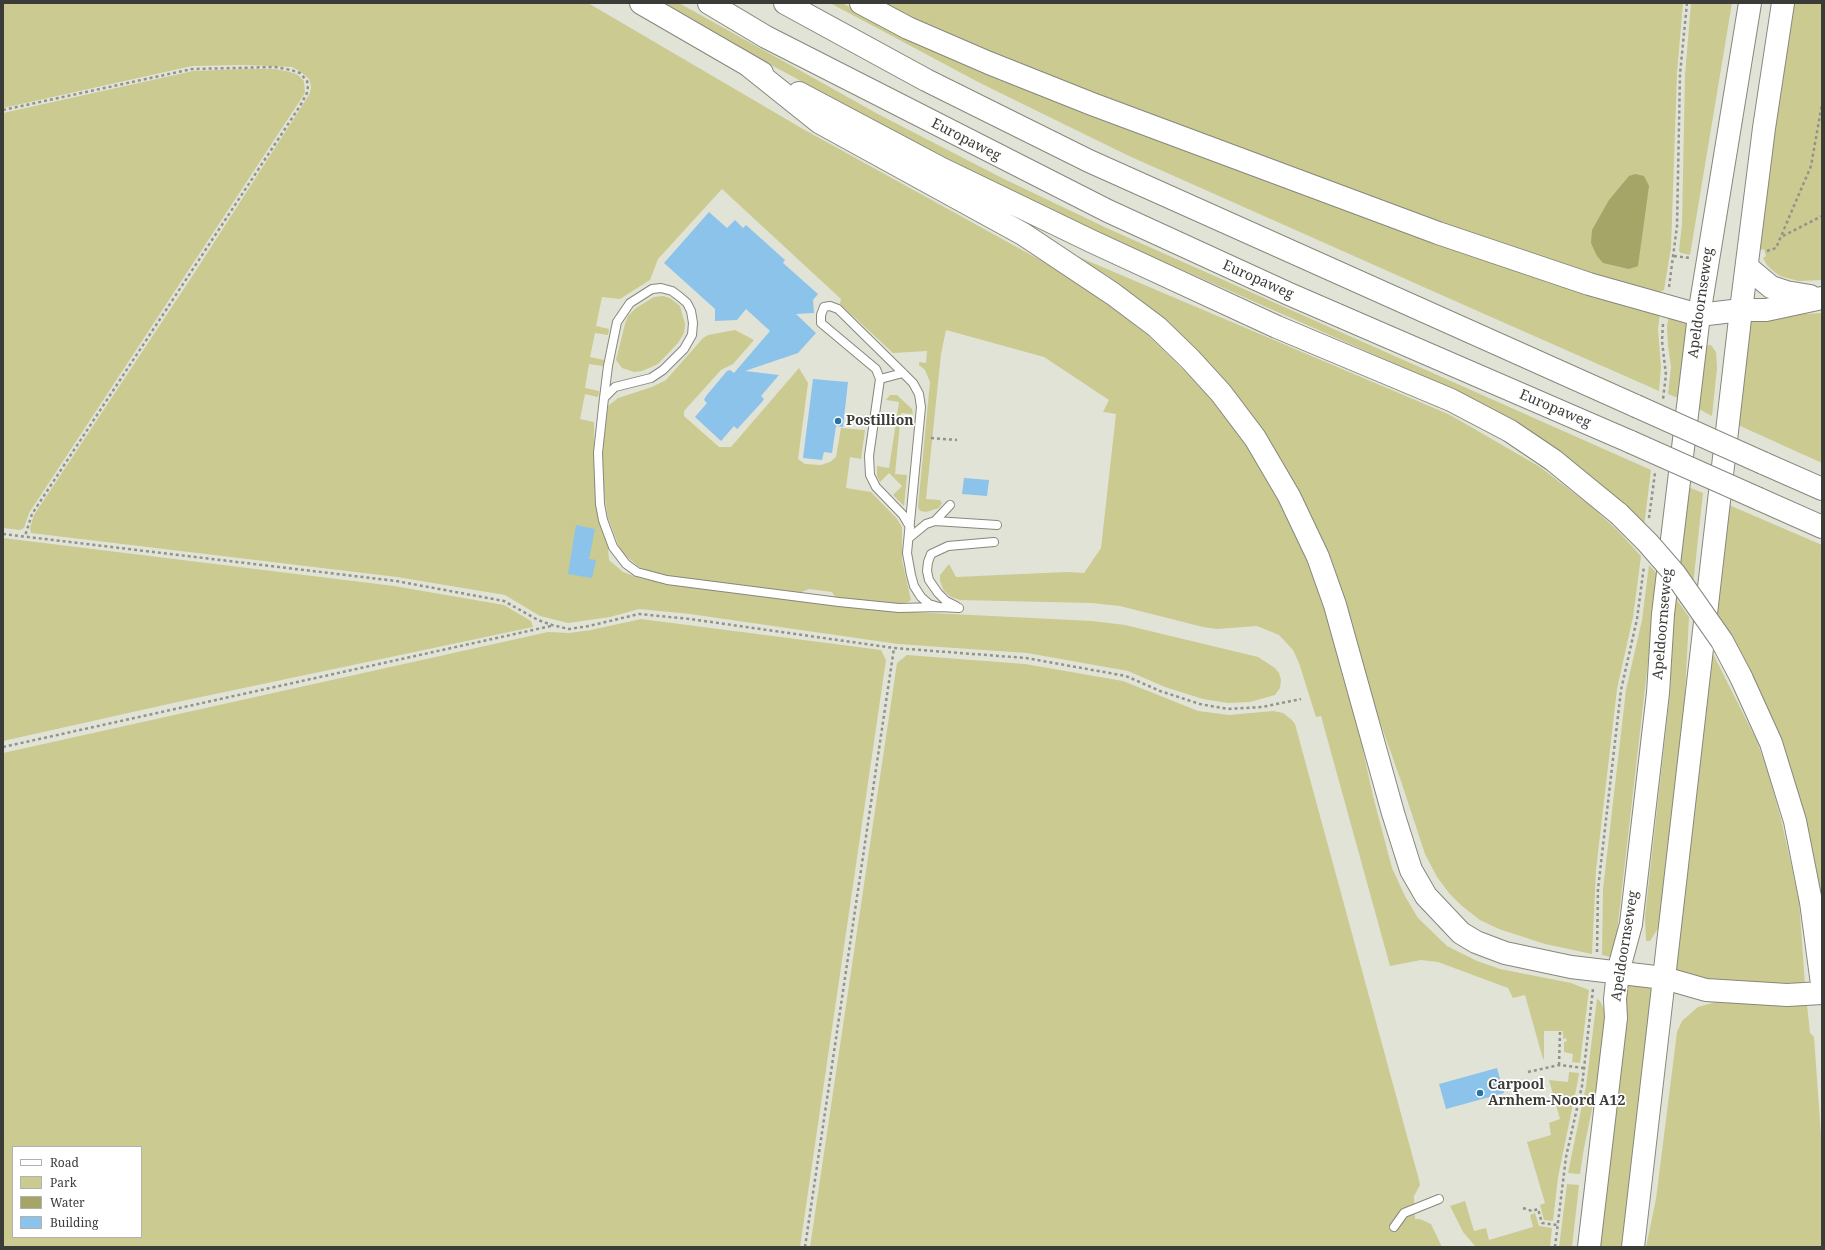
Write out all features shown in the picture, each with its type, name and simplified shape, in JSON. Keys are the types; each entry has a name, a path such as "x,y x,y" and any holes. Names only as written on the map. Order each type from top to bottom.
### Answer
{"main road":[{"path":"641,3 749,66 935,166 1277,326 1451,400 1497,424 1553,460 1619,514 1648,543 1683,585 1722,641 1771,743 1786,788 1803,858 1819,953 1822,984"},
{"name":"Europaweg","path":"709,3 773,41 1108,211 1289,294 1631,442 1822,527"},
{"path":"785,3 926,80 1089,162 1822,489"},
{"path":"861,3 908,28 989,63 1209,148 1438,233 1589,284 1699,315 1742,310 1766,310 1821,298"},
{"name":"Apeldoornseweg","path":"1589,1247 1616,1018 1615,999 1618,972 1630,924 1658,693 1662,614 1699,315 1750,3"},
{"path":"1633,1247 1747,267 1764,128 1784,3"},
{"path":"749,66 819,122 1023,234 1113,294 1157,328 1190,359 1221,393 1255,438 1289,496 1318,557 1335,605 1393,813 1412,870 1426,896 1461,933 1476,942 1505,953 1595,971 1618,972 1664,978 1706,990 1787,995 1822,993"},
{"path":"1747,267 1771,287 1786,292 1821,298"}],"lane":[{"path":"604,398 615,387 652,378 663,370 684,349 692,335 693,323 691,311 687,303 680,297 661,288 652,289 626,307 615,330 608,366 604,398 598,453 601,512 613,547 626,564 637,572 667,580 839,602 899,608 959,608 946,601 929,580 927,571 931,554 948,546 994,542"},
{"path":"910,527 903,515 876,486 870,475 869,456 880,380 876,369 821,323 821,315 824,307 830,306 838,309 913,383 919,394 921,407 909,538 907,553 914,586 921,597 929,604 939,608"},
{"path":"880,380 903,373"},
{"path":"935,521 950,505"},
{"path":"909,538 926,524 935,521 997,525"},
{"path":"1394,1227 1404,1213 1439,1200"}],"path":[{"name":"Apeldoornseweg","path":"1662,407 1666,375 1662,340 1677,226 1680,74 1687,3"},
{"path":"3,110 192,69 275,67 300,73 307,81 308,86 308,93 300,106 32,514 25,536"},
{"path":"1822,104 1811,166 1783,236 1822,216"},
{"path":"933,438 957,440"},
{"path":"1648,525 1655,470"},
{"path":"3,534 396,581 504,601 538,620 552,625 569,628 589,626 639,614 690,619 894,648 1026,658 1126,676 1160,691 1200,704 1228,709 1262,707 1301,699"},
{"name":"Apeldoornseweg","path":"1555,1247 1566,1157 1578,1105 1584,1068 1595,971 1598,889 1621,690 1637,619 1644,564"},
{"path":"3,747 552,625"},
{"path":"805,1247 894,648"},
{"path":"1560,1032 1560,1065"},
{"path":"1528,1072 1560,1065 1584,1068"},
{"path":"1523,1208 1532,1211 1538,1209 1542,1223 1557,1225"}],"green space":[{"path":"3,3 588,3 803,129 1042,261 1101,299 1149,336 1217,403 1247,444 1277,493 1314,574 1327,611 1351,696 1373,796 1392,868 1405,896 1418,918 1447,946 1477,961 1500,969 1571,983 1589,990 1580,1063 1572,1062 1573,1054 1564,1052 1564,1042 1567,1041 1566,1038 1563,1039 1563,1031 1544,1031 1543,1059 1525,995 1513,998 1508,988 1438,962 1421,960 1390,966 1321,716 1316,717 1299,663 1293,650 1279,635 1257,626 1217,629 1203,627 1120,606 1092,603 960,600 951,597 944,591 940,581 940,575 949,564 956,577 1067,572 1084,573 1101,548 1116,414 1103,412 1109,400 1044,357 946,330 941,354 926,499 940,500 942,503 939,508 926,512 920,511 918,507 930,382 925,370 919,365 919,362 926,363 927,351 893,353 840,304 841,299 722,189 658,259 650,280 620,299 602,297 596,326 609,329 608,335 595,333 590,357 604,360 603,366 589,364 585,388 599,391 598,397 585,394 580,419 594,422 595,494 599,521 608,547 609,560 623,572 643,579 841,606 911,612 1092,621 1125,625 1258,657 1275,668 1279,673 1281,680 1280,688 1275,695 1250,702 1228,703 1203,699 1165,687 1128,671 1027,653 898,644 690,614 639,609 610,617 568,623 540,616 505,595 397,577 31,533 30,528 34,515 193,275 302,106 310,93 311,86 309,79 292,67 245,65 192,66 3,108"},
{"path":"663,3 679,3 878,114 1002,178 1111,230 1651,470 1644,526 1436,382 1108,237 999,185 875,121 749,53"},
{"path":"830,3 842,3 904,35 1660,312 1658,329 1661,367 1659,391 1129,156 982,84"},
{"path":"883,3 1683,3 1677,74 1671,248 1664,290 1652,295 1465,232 1138,112 936,30"},
{"path":"1691,3 1732,3 1690,255 1679,251 1682,224 1685,75"},
{"path":"1793,3 1822,3 1822,280 1798,281 1780,276 1767,265 1763,258 1766,256 1764,249 1761,250 1760,243 1770,154"},
{"path":"275,69 298,75 304,81 305,93 29,513 24,528 20,530 3,528 3,113 193,71"},
{"path":"1074,255 1448,414 1540,467 1592,507 1618,531 1641,556 1633,617 1617,689 1596,870 1592,954 1545,944 1499,929 1480,920 1462,906 1449,893 1437,877 1425,854 1401,781 1298,491 1280,458 1254,420 1151,309 1111,278"},
{"path":"663,296 670,298 680,306 685,324 684,333 678,343 658,364 642,371 634,372 622,368 616,360 628,316 636,308 654,297"},
{"path":"1822,313 1822,463 1738,425 1750,317"},
{"path":"1669,315 1688,321 1678,398 1668,394 1671,367 1667,327"},
{"path":"735,330 754,340 733,364 721,370 684,411 684,416 719,447 731,447 799,368 808,383 798,459 805,464 821,465 830,462 836,457 841,428 865,430 861,459 850,457 846,488 871,492 897,519 902,527 902,560 911,600 908,602 898,604 836,598 832,592 809,589 799,593 669,576 653,573 639,567 621,552 608,518 604,493 602,454 608,406 618,398 652,387 666,380 703,338 708,335"},
{"path":"1711,345 1716,352 1717,368 1712,416 1695,407 1704,346"},
{"path":"890,395 897,395 912,409 913,414 901,413 895,474 907,475 904,506 893,495 902,486 889,473 880,482 877,476 877,466 889,468 899,402 886,400"},
{"path":"1686,486 1703,493 1693,585 1677,563"},
{"path":"1729,505 1822,545 1822,928 1817,894 1716,616"},
{"path":"3,538 394,586 504,605 531,621 533,627 182,701 3,741"},
{"path":"1649,565 1658,575 1614,958 1602,955 1603,889 1626,690 1642,620"},
{"path":"1674,596 1689,617 1683,732 1660,925 1650,941 1646,941 1645,916 1670,694"},
{"path":"641,619 881,650 886,660 800,1247 3,1247 3,753 548,632 569,633 591,630"},
{"path":"1712,652 1757,741 1781,819 1799,900 1805,985 1708,981 1675,971"},
{"path":"907,655 1025,664 1123,681 1198,711 1229,715 1273,711 1283,713 1292,720 1295,724 1419,1180 1420,1185 1414,1196 1415,1219 1420,1219 1431,1224 1442,1247 810,1247 897,663"},
{"path":"1621,981 1647,986 1653,991 1625,1247 1599,1247"},
{"path":"1597,999 1600,1001 1606,1013 1601,1066 1580,1174 1568,1173 1586,1086"},
{"path":"1716,1002 1793,1006 1807,1005 1810,1033 1814,1037 1821,1135 1822,1247 1646,1247 1656,1199 1677,1032 1682,1021 1698,1007"},
{"path":"1569,1072 1579,1073 1577,1085 1558,1177 1553,1221 1544,1220 1540,1205 1545,1203 1527,1142 1551,1135 1549,1123 1560,1119 1549,1080 1568,1082"},
{"path":"1567,1184 1579,1185 1572,1247 1559,1247"},
{"path":"1465,1201 1474,1231 1486,1228 1489,1240 1533,1227 1530,1215 1535,1213 1539,1226 1552,1228 1550,1247 1476,1247 1463,1232 1450,1206"}],"water":[{"path":"1635,174 1644,176 1649,186 1638,266 1629,269 1603,263 1597,256 1591,243 1592,230 1609,200 1629,176"}],"building":[{"path":"709,212 727,228 735,220 743,228 746,225 785,260 783,263 818,294 813,300 814,313 796,314 816,333 798,353 745,371 779,375 761,396 764,399 762,402 737,429 734,426 721,441 695,417 707,403 704,400 706,396 727,371 730,370 734,373 770,331 746,309 737,320 715,321 715,309 664,263"},
{"path":"813,379 848,382 843,427 836,426 832,453 824,452 822,460 803,458"},
{"path":"964,478 989,480 987,496 962,494"},
{"path":"576,525 595,529 589,559 596,560 592,578 568,574"},
{"path":"1497,1068 1504,1093 1446,1109 1439,1084"}],"place":[{"name":"Postillion","path":"838,421"},
{"name":"Carpool Arnhem-Noord A12","path":"1480,1093"}]}
